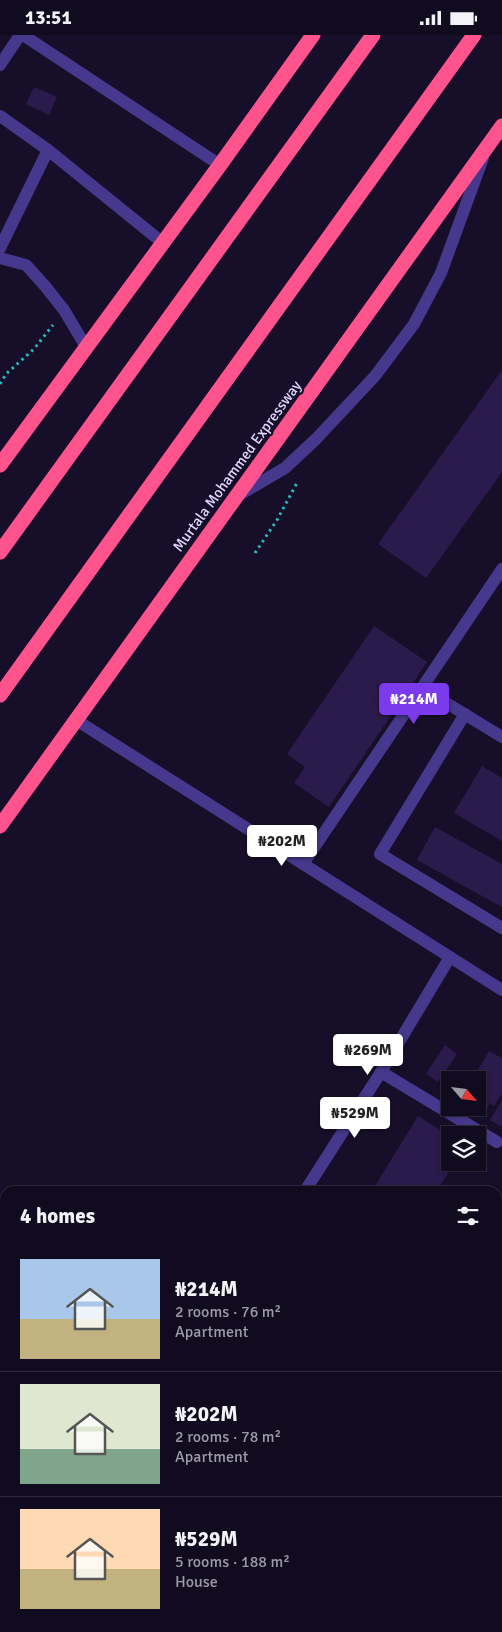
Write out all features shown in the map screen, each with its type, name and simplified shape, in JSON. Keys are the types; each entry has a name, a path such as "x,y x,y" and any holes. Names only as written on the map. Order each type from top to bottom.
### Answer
{"highway":[{"path":"0,465 313,35"},
{"path":"0,552 373,35"},
{"path":"0,695 474,35"},
{"name":"Murtala Mohammed Expressway","path":"0,826 502,126"}],"street":[{"path":"0,65 22,35 220,165"},
{"path":"0,116 48,150 163,243"},
{"path":"236,496 292,463 375,376 414,324 442,273 487,147"},
{"path":"0,248 48,150"},
{"path":"0,258 26,265 45,285 64,310 86,347"},
{"path":"303,864 502,569"},
{"path":"422,688 502,737"},
{"path":"465,715 380,854 502,929"},
{"path":"76,720 502,990"},
{"path":"308,1186 381,1072 450,957"},
{"path":"381,1072 497,1142"}],"path":[{"path":"0,384 6,374 34,349 64,310"},
{"path":"255,553 277,520"}],"building":[{"path":"34,87 57,97 49,115 26,104"},
{"path":"502,370 502,472 426,578 378,544"},
{"path":"374,626 427,662 329,807 294,783 305,767 287,754"},
{"path":"482,766 502,778 502,841 454,813"},
{"path":"435,827 502,864 502,907 417,860"},
{"path":"445,1045 457,1054 445,1071 441,1071 441,1078 438,1082 426,1074"},
{"path":"489,1051 502,1058 502,1093 494,1106 490,1103 486,1110 486,1071 477,1071"},
{"path":"502,1100 502,1127 490,1120"},
{"path":"418,1116 441,1130 441,1171 449,1171 440,1186 375,1186"}]}
